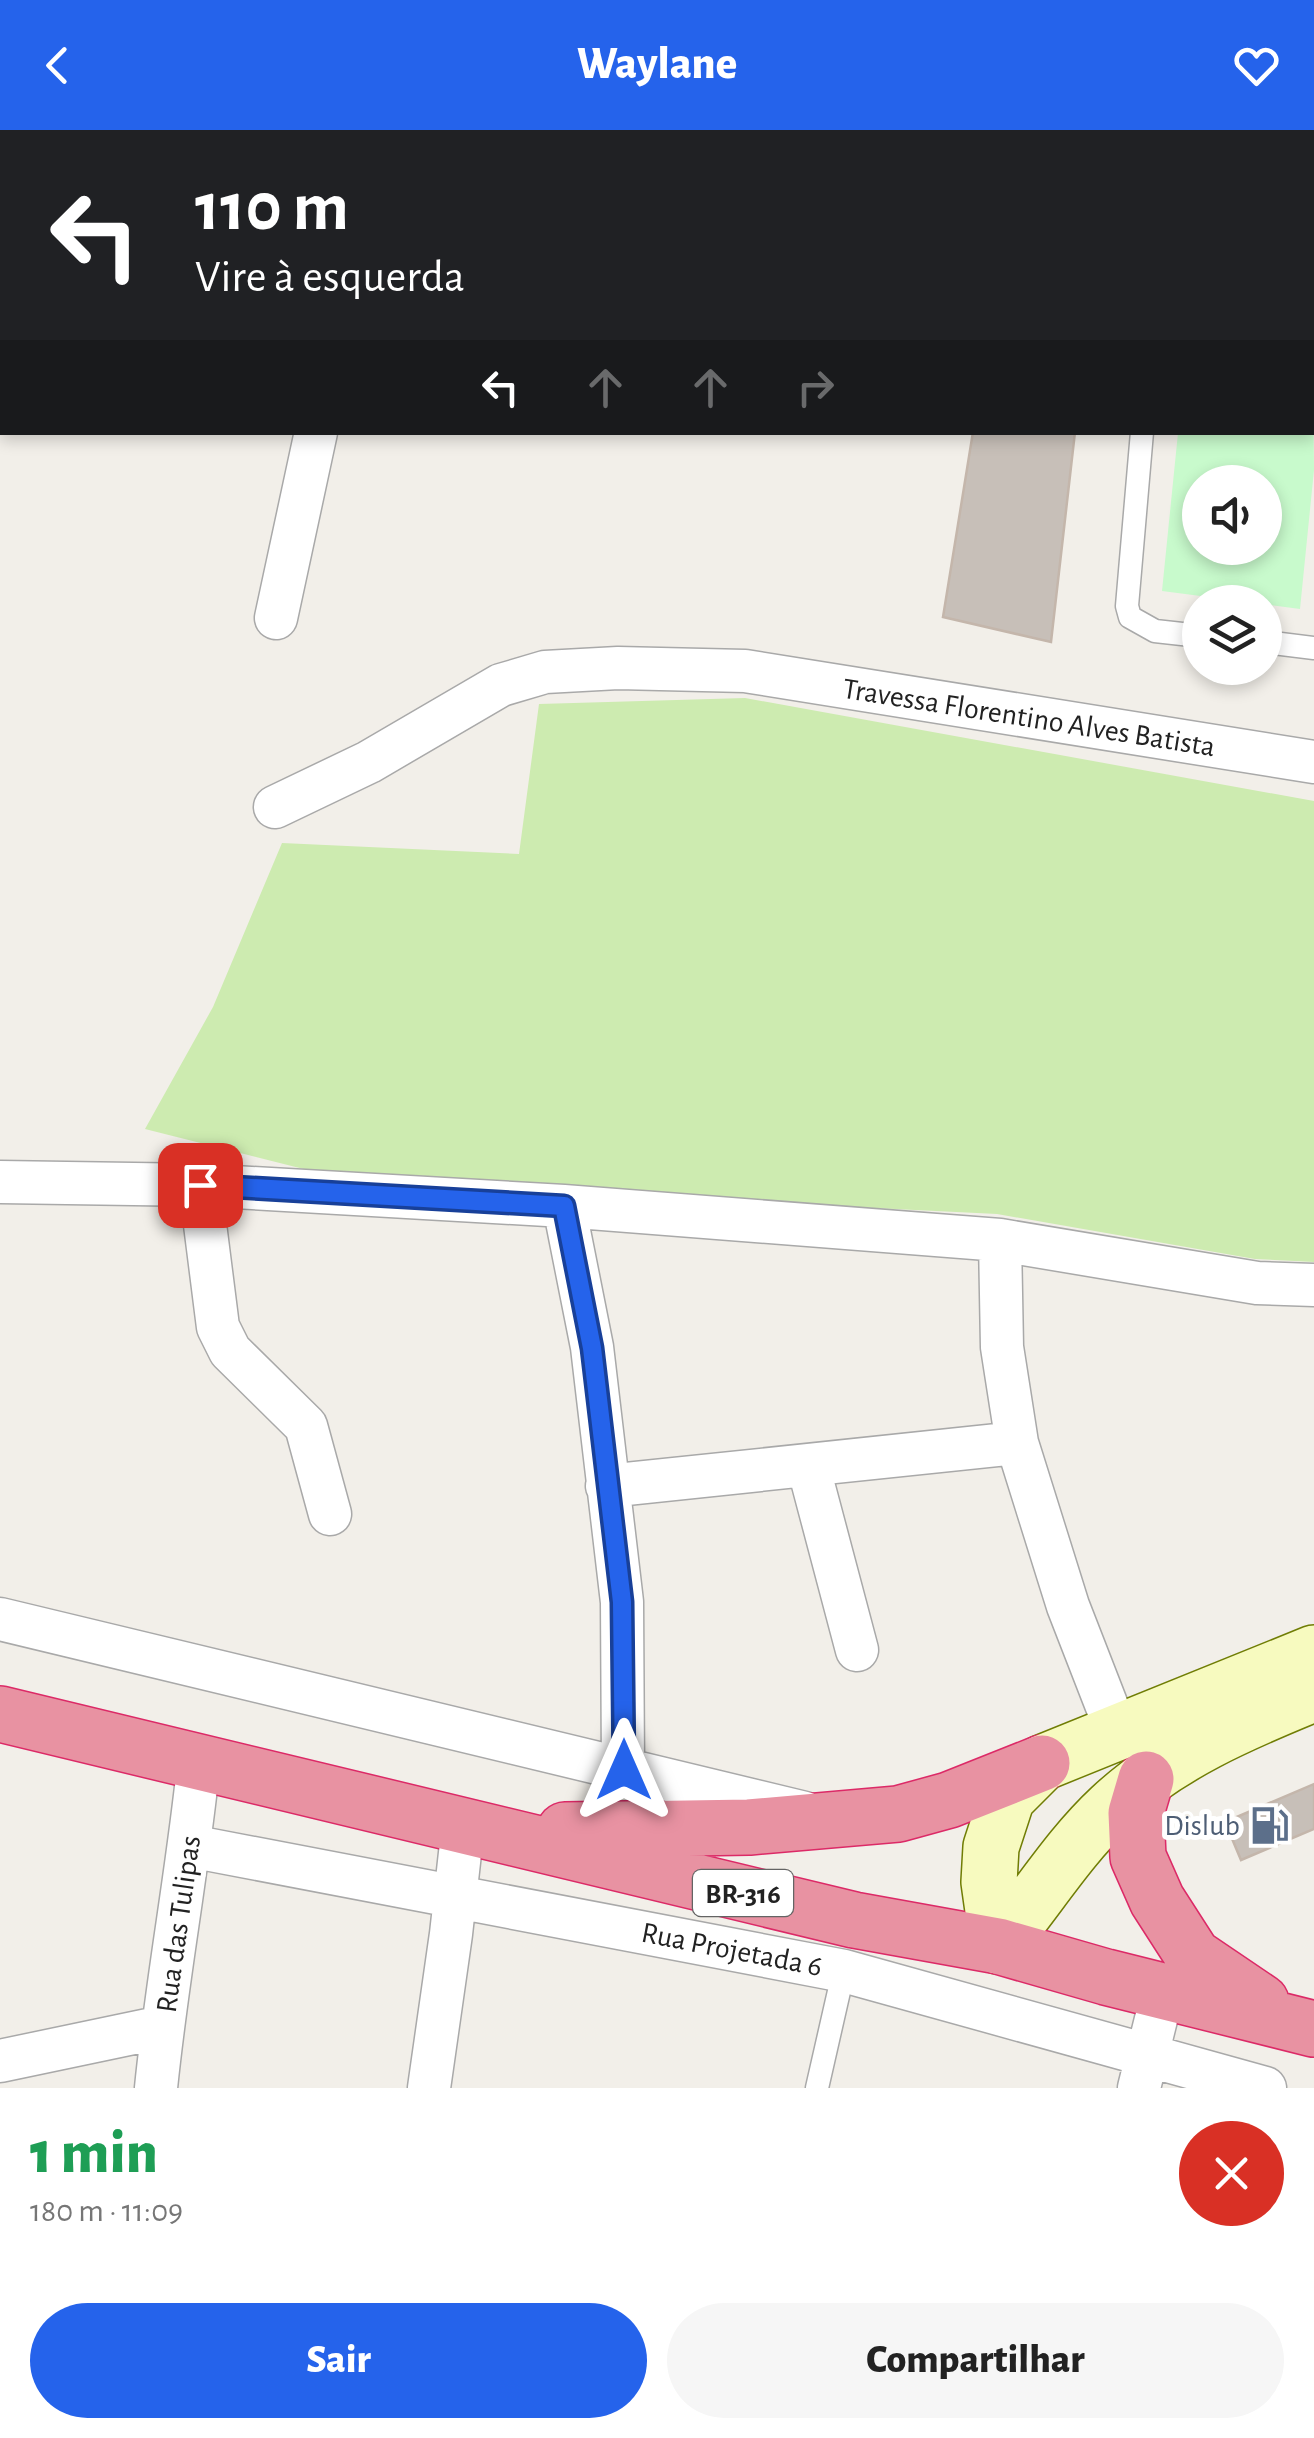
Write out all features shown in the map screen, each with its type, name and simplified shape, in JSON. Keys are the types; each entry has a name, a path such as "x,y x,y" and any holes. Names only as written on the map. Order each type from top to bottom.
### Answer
{"highway":[{"name":"BR-316","path":"0,1714 476,1829 849,1946 998,1946 1303,2026"},
{"path":"476,1829 749,1827 898,1814 948,1800 1042,1763"},
{"path":"1146,1779 1136,1813 1138,1857 1157,1900 1193,1956 1303,2026"}],"main road":[{"path":"998,1946 1088,1831 1146,1779 1245,1701 1314,1653"},
{"path":"998,1946 989,1882 990,1846 1007,1798 1042,1763 1118,1732 1245,1701 1314,1694"}],"street":[{"path":"276,618 315,435"},
{"name":"Travessa Florentino Alves Batista","path":"274,807 369,762 501,685 546,672 618,668 744,671 1314,762"},
{"path":"0,1182 200,1185 564,1206 1000,1240 1257,1283 1314,1285"},
{"path":"200,1185 218,1327 230,1350 306,1426 330,1514"},
{"path":"564,1206 592,1348 622,1602 624,1770"},
{"path":"1000,1240 1002,1347 1017,1443 1068,1606 1118,1732"},
{"path":"607,1486 1017,1443"},
{"path":"808,1464 857,1650"},
{"path":"0,1619 835,1820"},
{"name":"Rua das Tulipas","path":"156,2088 199,1760"},
{"path":"429,2088 455,1899 476,1829"},
{"name":"Rua Projetada 6","path":"190,1846 455,1899 849,1946 1143,2071 1265,2088"},
{"path":"1143,2071 1163,1991"},
{"path":"0,2060 162,2028"},
{"path":"0,2082 32,2088"}],"lane":[{"path":"1142,435 1127,606 1130,617 1155,631 1182,634"},
{"path":"1282,644 1314,648"},
{"path":"817,2088 849,1946"}],"green space":[{"path":"1178,435 1314,435 1314,470 1300,609 1282,607 1282,585 1182,585 1182,594 1162,591"},
{"path":"745,698 1314,801 1314,1262 1255,1259 997,1214 359,1183 145,1129 213,1007 282,843 519,854 539,704"}],"building":[{"path":"973,435 1075,435 1051,642 943,617"},
{"name":"Dislub","path":"1314,1784 1314,1829 1241,1860 1225,1822"}],"place":[{"name":"Dislub","path":"1270,1825"}],"route":[{"path":"200,1185 564,1206 592,1348 622,1602 624,1770"}]}
